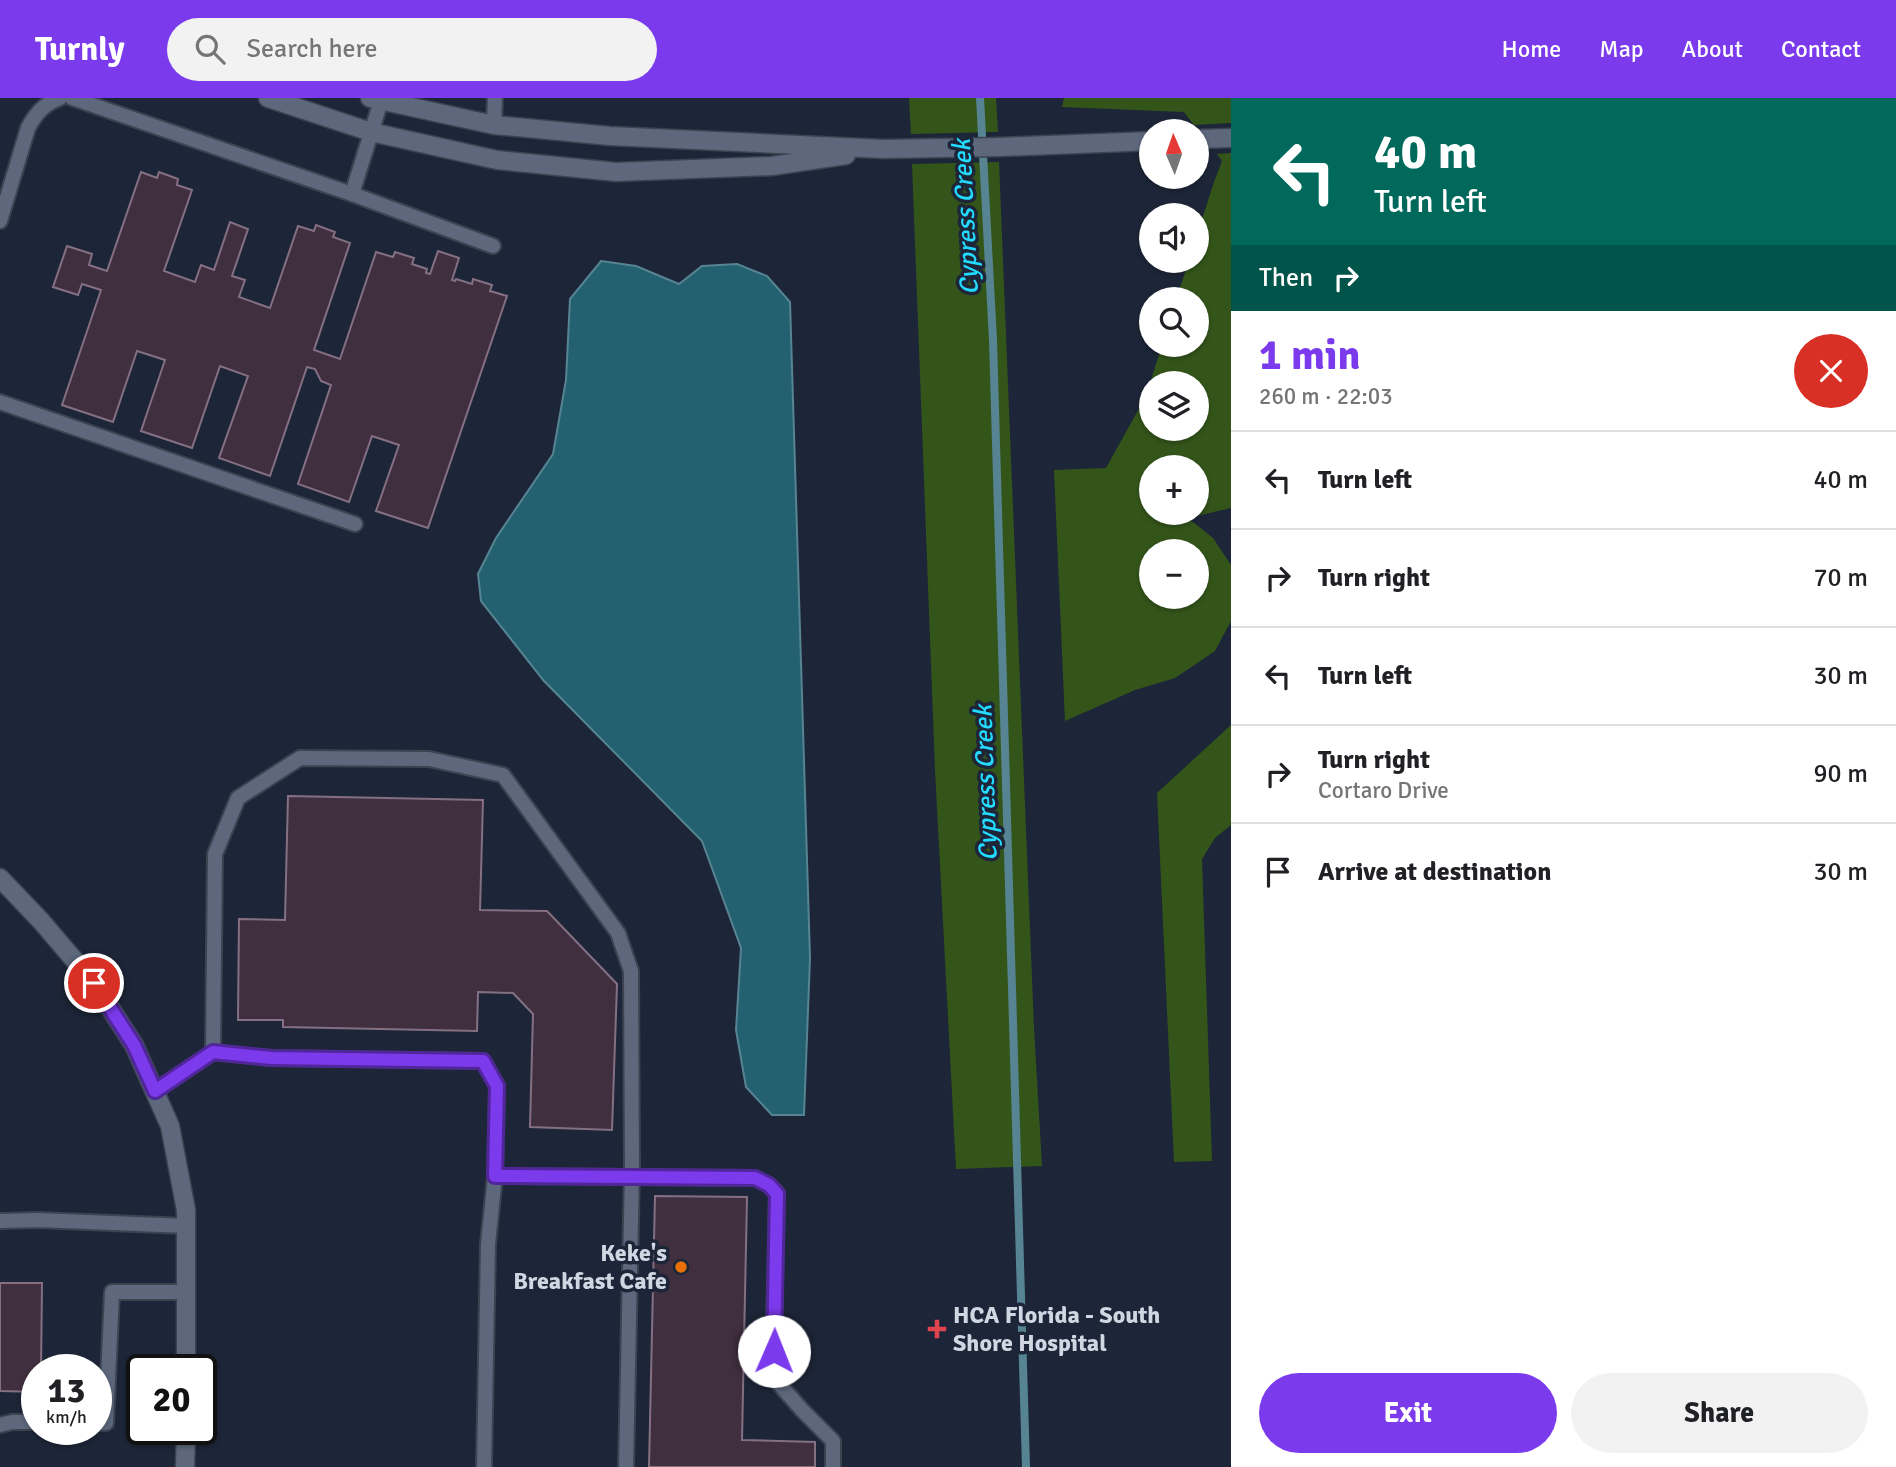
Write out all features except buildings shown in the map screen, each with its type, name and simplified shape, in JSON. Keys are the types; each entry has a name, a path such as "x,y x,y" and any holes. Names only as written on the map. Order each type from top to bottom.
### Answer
{"street":[{"path":"268,98 371,132 497,160 617,172 772,166 884,149"},
{"path":"376,100 494,125 610,136 884,149 1139,142"},
{"path":"1209,139 1231,138"},
{"path":"0,878 94,983 134,1045 170,1126 186,1210 186,1354"},
{"path":"186,1445 186,1467"}],"lane":[{"path":"0,221 28,128 35,114 49,102 60,98"},
{"path":"72,98 352,194 493,246"},
{"path":"494,125 495,98"},
{"path":"352,194 371,132 376,100"},
{"path":"0,402 355,524"},
{"path":"213,1052 215,854 238,798 300,758 429,759 503,775 618,933 631,971 632,1176 626,1467"},
{"path":"155,1091 213,1052 271,1058 483,1061 497,1086 495,1176 488,1244 484,1467"},
{"path":"495,1176 755,1178 769,1185 777,1194 773,1377 833,1441 833,1467"},
{"path":"0,1221 186,1226"},
{"path":"109,1354 112,1292 186,1292"},
{"path":"0,1424 21,1422"}],"green space":[{"path":"909,98 996,98 998,132 911,134"},
{"path":"1064,98 1231,98 1231,123 1209,124 1209,119 1189,119 1184,112 1062,107"},
{"path":"1231,153 1231,508 1209,513 1209,455 1139,455 1139,525 1197,525 1213,538 1231,565 1231,621 1215,651 1175,678 1135,690 1065,721 1054,470 1106,468 1139,409 1139,441 1209,441 1209,371 1154,371 1158,357 1209,357 1209,287 1180,287 1185,273 1209,273 1207,203 1222,161 1217,154"},
{"path":"999,162 1042,1166 956,1169 935,770 912,164"},
{"path":"1231,725 1231,825 1215,838 1202,859 1212,1161 1174,1162 1157,793"}],"water":[{"path":"601,261 636,266 679,284 702,266 737,264 767,276 790,302 810,958 804,1115 772,1115 746,1087 736,1030 741,948 702,841 544,681 481,601 478,574 496,538 553,454 566,380 570,299"}],"waterway":[{"name":"Cypress Creek","path":"980,98 993,340 1026,1467"}],"place":[{"name":"Keke's Breakfast Cafe","path":"681,1267"},
{"name":"HCA Florida - South Shore Hospital","path":"937,1329"}],"route":[{"path":"94,983 134,1045 155,1091 213,1052 271,1058 483,1061 497,1086 495,1176 755,1178 769,1185 777,1194 774,1351"}]}
